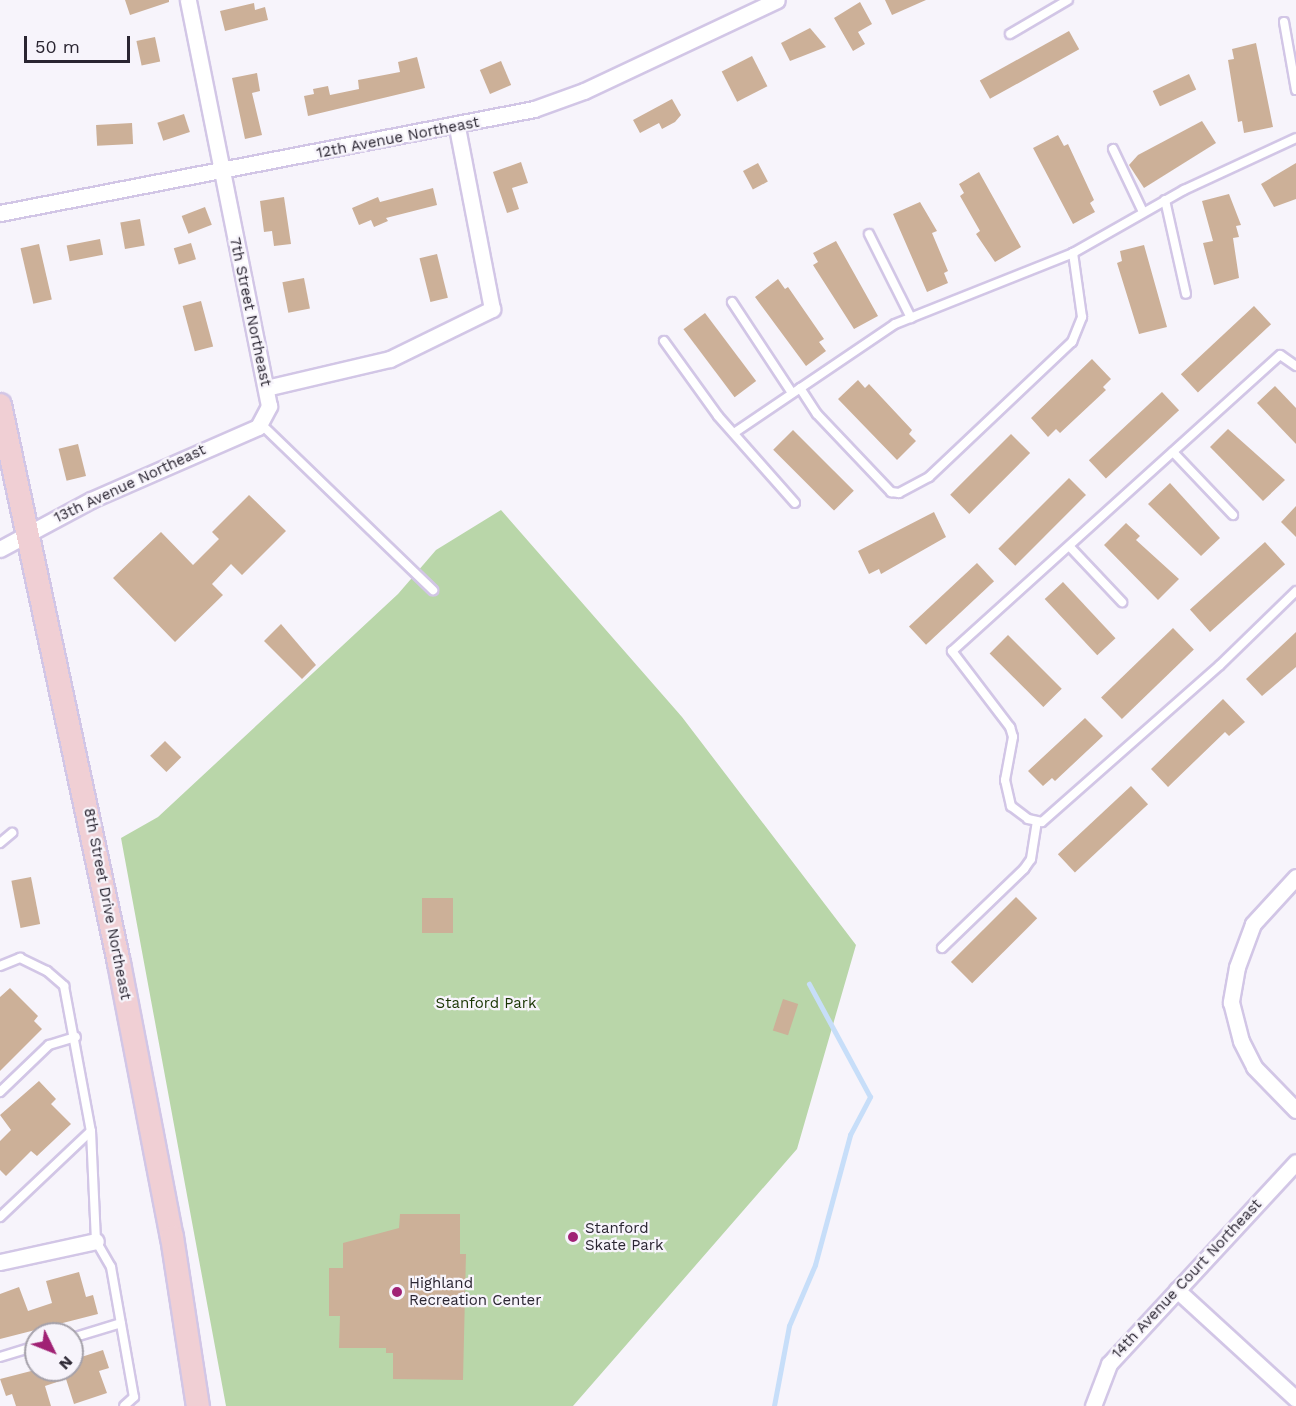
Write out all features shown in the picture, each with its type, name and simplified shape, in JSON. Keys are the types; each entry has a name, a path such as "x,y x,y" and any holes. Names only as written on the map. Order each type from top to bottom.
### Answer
{"main road":[{"name":"8th Street Drive Northeast","path":"0,405 119,963 174,1248 198,1406"}],"street":[{"name":"7th Street Northeast","path":"188,0 269,401 262,425"},
{"name":"12th Avenue Northeast","path":"0,213 457,127 563,100 777,0"},
{"path":"266,388 390,359 492,309 457,127"},
{"name":"13th Avenue Northeast","path":"0,549 28,531 262,425"},
{"path":"1296,877 1261,913 1248,935 1231,1002 1234,1023 1251,1061 1296,1110"},
{"name":"14th Avenue Court Northeast","path":"1094,1406 1109,1364 1296,1162"},
{"path":"0,1262 96,1241"},
{"path":"1177,1290 1296,1399"}],"lane":[{"path":"1010,34 1068,0"},
{"path":"1284,22 1296,90"},
{"path":"734,433 866,340 910,318 1073,252 1166,200 1296,138"},
{"path":"1113,149 1143,212"},
{"path":"1166,200 1186,294"},
{"path":"869,234 910,318"},
{"path":"800,388 818,414 882,483 899,493 929,477 1072,342 1082,317 1073,252"},
{"path":"732,302 792,393"},
{"path":"664,341 734,433 795,503"},
{"path":"1296,366 1281,355 952,651 1005,717 1013,737 1005,780 1007,800 1021,815 1042,822 1117,759 1296,591"},
{"path":"262,425 433,590"},
{"path":"1173,452 1233,515"},
{"path":"1070,547 1122,602"},
{"path":"942,948 1024,869 1031,859 1037,821"},
{"path":"0,843 12,833"},
{"path":"0,966 20,958 47,971 64,986 76,1037 91,1131 96,1241 111,1267 134,1397 124,1406"},
{"path":"0,1092 49,1045 76,1037"},
{"path":"0,1217 91,1131"},
{"path":"84,1334 121,1323"},
{"path":"0,1357 24,1350"}],"green space":[{"name":"Stanford Park","path":"501,510 682,717 856,945 797,1149 573,1406 226,1406 121,838 158,817 398,594 436,550"}],"building":[{"path":"125,0 169,0 169,2 130,15"},
{"path":"885,0 926,0 892,15"},
{"path":"860,2 872,24 858,32 865,44 853,51 834,18"},
{"path":"254,3 255,10 265,7 268,20 225,31 220,11"},
{"path":"810,28 826,47 790,61 781,43"},
{"path":"1069,31 1079,49 990,99 980,80"},
{"path":"155,37 160,61 142,65 136,41"},
{"path":"1256,43 1273,127 1244,133 1242,121 1238,122 1228,60 1234,59 1232,49"},
{"path":"752,56 767,86 737,102 722,71"},
{"path":"417,57 425,88 308,116 304,96 314,94 313,89 328,86 330,95 359,89 358,80 400,72 398,62"},
{"path":"501,61 511,85 490,94 480,70"},
{"path":"257,73 260,91 252,93 262,135 245,139 232,78"},
{"path":"1189,74 1196,89 1160,106 1153,91"},
{"path":"672,99 681,115 675,122 662,129 659,123 640,133 633,120"},
{"path":"184,114 190,132 163,141 157,123"},
{"path":"1202,121 1216,143 1144,188 1129,165 1138,155"},
{"path":"132,123 133,144 97,146 96,125"},
{"path":"1058,135 1064,146 1068,144 1094,200 1090,203 1095,212 1073,224 1033,148"},
{"path":"521,162 528,183 512,188 519,209 507,213 493,172"},
{"path":"758,163 768,182 753,190 743,171"},
{"path":"1296,163 1296,199 1274,207 1261,184"},
{"path":"979,172 1021,247 995,262 976,234 980,231 960,196 964,193 959,184"},
{"path":"433,188 437,205 386,218 388,221 374,227 371,220 359,225 352,208 378,197 380,202"},
{"path":"1229,194 1241,225 1236,226 1239,237 1233,238 1239,278 1214,285 1203,243 1213,241 1202,201"},
{"path":"284,197 291,244 274,246 272,231 264,232 260,201"},
{"path":"920,202 937,231 932,233 948,271 944,273 948,283 927,292 893,214"},
{"path":"205,207 212,225 188,234 182,216"},
{"path":"140,219 145,246 125,249 120,222"},
{"path":"100,239 103,255 70,261 67,245"},
{"path":"836,241 878,316 854,329 813,265 818,262 813,253"},
{"path":"191,243 196,259 179,265 174,248"},
{"path":"39,244 52,300 33,304 20,248"},
{"path":"1144,245 1167,327 1139,334 1117,263 1122,261 1120,251"},
{"path":"437,254 448,298 430,302 420,258"},
{"path":"304,278 310,308 288,313 282,282"},
{"path":"778,279 785,289 788,287 824,339 819,342 826,351 806,366 755,297"},
{"path":"201,301 213,346 195,351 183,306"},
{"path":"1254,306 1271,324 1198,392 1181,374"},
{"path":"705,313 756,381 735,397 683,329"},
{"path":"1092,359 1111,379 1103,387 1106,390 1060,433 1056,429 1048,437 1031,418"},
{"path":"858,380 865,388 869,384 912,430 909,434 916,441 897,460 838,399"},
{"path":"1275,386 1296,408 1296,444 1257,403"},
{"path":"1162,392 1179,410 1106,478 1089,460"},
{"path":"1228,429 1285,480 1263,501 1210,447"},
{"path":"793,430 854,491 834,511 773,450"},
{"path":"1011,434 1030,453 969,514 950,495"},
{"path":"78,444 86,476 67,481 59,449"},
{"path":"1069,478 1086,495 1015,566 998,549"},
{"path":"1170,483 1220,538 1201,556 1148,504"},
{"path":"249,495 286,531 242,575 231,564 212,584 223,595 175,642 113,578 161,532 193,565 219,539 212,532"},
{"path":"1296,506 1296,537 1281,522"},
{"path":"934,512 946,537 881,574 879,569 869,574 858,551"},
{"path":"1126,523 1140,536 1136,540 1179,579 1158,600 1104,545"},
{"path":"1265,542 1285,564 1210,632 1190,610"},
{"path":"977,563 994,581 926,645 909,626"},
{"path":"1063,582 1116,638 1097,655 1045,599"},
{"path":"281,624 316,665 302,679 264,641"},
{"path":"1173,628 1194,650 1122,719 1101,697"},
{"path":"1296,632 1296,667 1262,696 1246,679"},
{"path":"1008,635 1062,689 1043,707 990,653"},
{"path":"1223,699 1245,722 1229,736 1225,732 1168,787 1151,769"},
{"path":"1085,718 1103,736 1055,781 1052,778 1043,786 1028,771"},
{"path":"165,741 181,757 166,772 150,756"},
{"path":"1131,786 1148,804 1075,872 1058,854"},
{"path":"31,877 40,924 21,928 11,881"},
{"path":"1016,897 1037,918 972,983 951,962"},
{"path":"422,898 453,898 453,933 422,933"},
{"path":"10,988 38,1016 34,1021 42,1029 0,1071 0,997"},
{"path":"783,999 798,1004 788,1035 773,1030"},
{"path":"39,1081 56,1099 51,1104 71,1124 37,1156 31,1151 6,1176 0,1170 0,1141 11,1130 0,1115"},
{"name":"Highland Recreation Center","path":"400,1214 460,1214 460,1254 466,1254 463,1380 393,1379 393,1353 386,1353 386,1348 339,1348 340,1316 329,1316 329,1268 343,1268 343,1243 399,1228"},
{"path":"79,1272 86,1297 93,1295 98,1314 67,1322 24,1322 24,1333 0,1339 0,1294 19,1287 28,1311 52,1303 46,1281"},
{"path":"103,1350 109,1368 99,1371 107,1393 74,1404 67,1382 84,1382 84,1356"},
{"path":"24,1373 24,1382 57,1382 45,1386 51,1406 16,1406 12,1394 6,1396 0,1379"}],"waterway":[{"path":"774,1406 789,1326 815,1265 850,1135 870,1097 809,984"}],"place":[{"name":"Stanford Skate Park","path":"573,1237"},
{"name":"Highland Recreation Center","path":"397,1292"}]}
